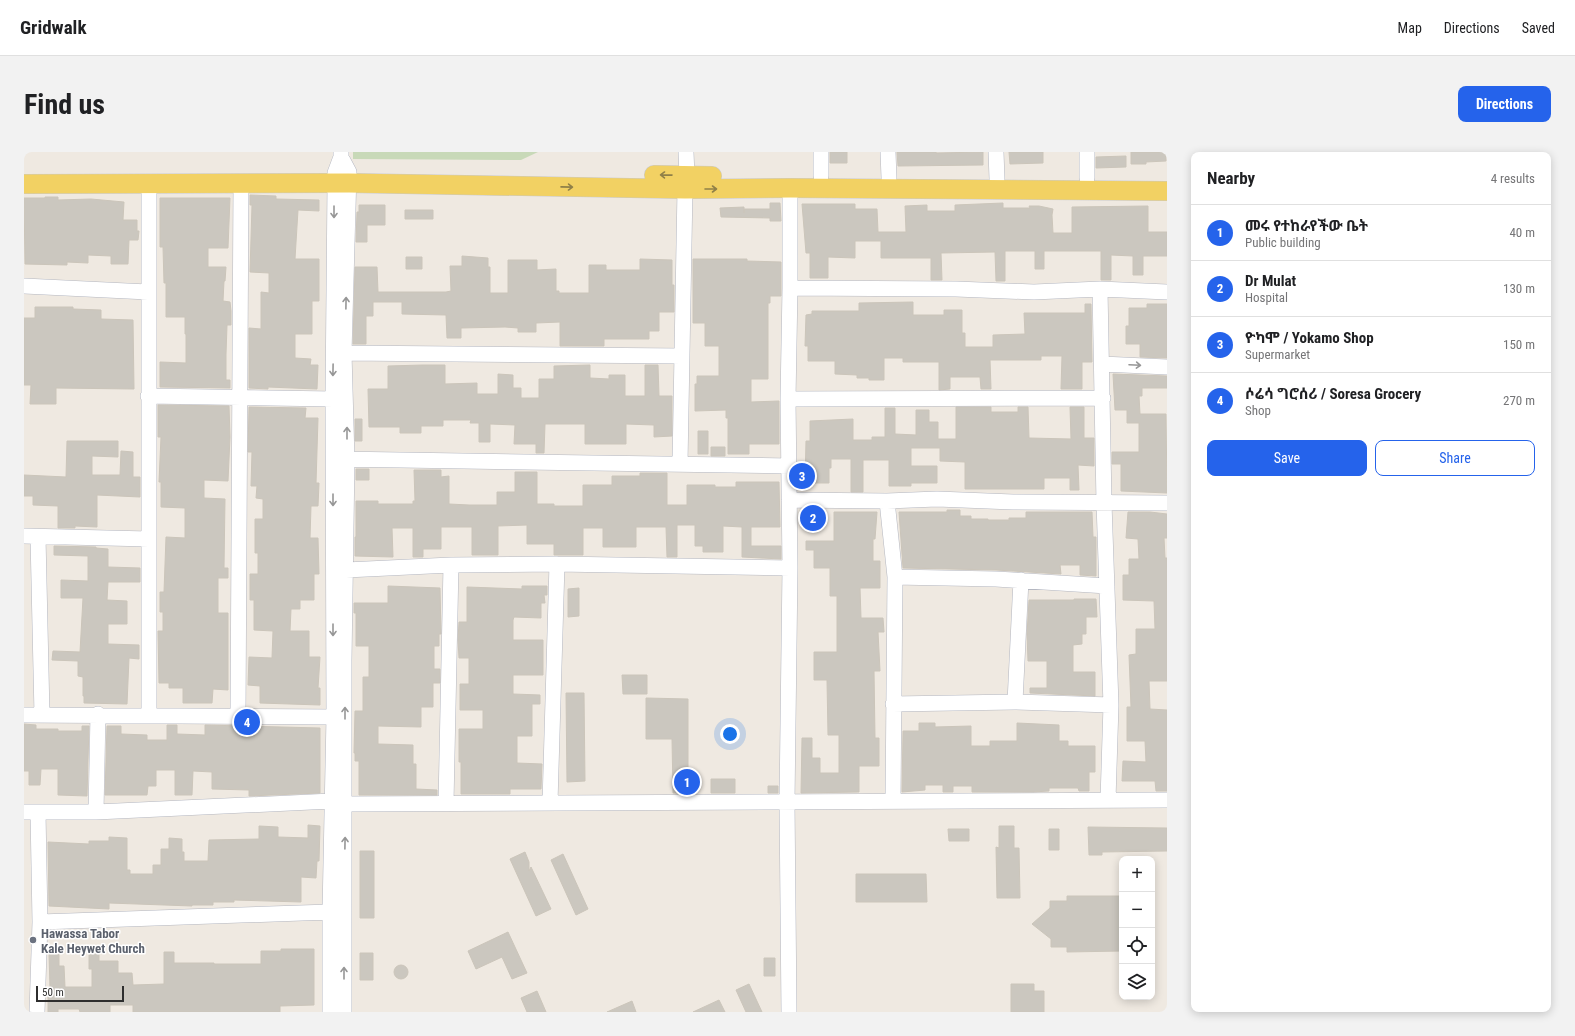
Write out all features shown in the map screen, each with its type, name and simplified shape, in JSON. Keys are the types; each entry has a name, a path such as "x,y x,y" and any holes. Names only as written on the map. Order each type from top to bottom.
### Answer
{"main road":[{"path":"24,184 241,183 341,170"},
{"path":"24,172 341,170 686,182 790,188 1167,191"},
{"path":"686,182 821,176 997,179 1167,179"}],"street":[{"path":"680,464 686,152"},
{"path":"821,152 821,176"},
{"path":"888,152 889,178"},
{"path":"996,152 997,179"},
{"path":"1087,152 1087,178"},
{"path":"341,170 344,353 334,717 344,1012"},
{"path":"330,1012 330,912 338,803 346,570 340,459 333,399 341,170"},
{"path":"238,716 241,183"},
{"path":"149,184 148,396 150,715"},
{"path":"789,1012 787,802 790,568 788,399 790,188"},
{"path":"24,286 148,292"},
{"path":"790,288 956,289 1034,292 1100,289 1167,292"},
{"path":"1100,289 1104,502 1111,705 1108,800"},
{"path":"344,353 682,356"},
{"path":"1102,364 1167,367"},
{"path":"148,396 240,396 333,399"},
{"path":"788,399 1103,398"},
{"path":"340,459 789,466"},
{"path":"789,500 887,501 937,499 1013,502 1167,504"},
{"path":"887,501 895,577 893,801"},
{"path":"42,715 31,536 149,539"},
{"path":"346,570 451,565 557,564 790,568"},
{"path":"550,803 557,564"},
{"path":"446,803 451,565"},
{"path":"895,577 1021,580 1107,586"},
{"path":"1015,702 1021,580"},
{"path":"893,704 1015,702 1111,705"},
{"path":"24,715 98,714 334,717"},
{"path":"96,812 98,714"},
{"path":"37,1012 40,922 31,812 96,812 338,803 1167,800"},
{"path":"40,922 330,912"}],"green space":[{"path":"353,152 538,152 521,160 353,159"}],"building":[{"path":"830,152 847,152 847,163 830,163"},
{"path":"897,152 983,152 983,165 898,166"},
{"path":"1009,152 1043,152 1043,163 1010,164"},
{"path":"1131,152 1166,152 1166,161 1146,162 1146,164 1131,164"},
{"path":"1126,156 1126,167 1096,168 1096,157"},
{"path":"250,195 276,196 276,199 319,200 319,211 298,210 295,259 319,259 319,301 312,301 312,334 295,334 295,358 311,359 310,365 318,365 317,389 268,387 268,389 249,388 249,328 261,329 261,292 269,293 269,273 250,272 252,205 250,205"},
{"path":"58,197 58,200 91,199 124,202 123,220 137,220 137,231 139,231 138,240 129,240 128,264 111,264 111,256 88,255 88,263 67,262 67,265 25,264 24,198"},
{"path":"160,198 230,198 228,248 208,248 208,267 226,267 223,301 230,302 231,311 231,325 227,325 226,354 226,380 230,380 230,388 160,387 160,362 186,363 186,334 185,317 166,317 166,283 164,283 163,247 160,247"},
{"path":"770,203 780,203 781,221 770,221 770,218 721,217 720,208 744,207 744,209 770,209"},
{"path":"1003,203 1003,208 1030,208 1029,206 1039,206 1053,209 1053,233 1072,233 1072,207 1148,206 1148,232 1167,232 1167,256 1143,256 1143,275 1133,275 1133,256 1111,255 1111,280 1101,280 1101,251 1044,251 1044,269 1035,269 1035,251 1005,251 1005,281 996,281 995,252 941,253 942,280 931,280 931,258 881,258 881,241 855,241 855,258 828,257 828,278 810,278 810,253 806,253 802,204 855,204 855,209 877,209 878,232 906,232 905,206 927,205 927,211 955,211 955,205"},
{"path":"359,205 385,205 385,225 367,225 367,242 356,242 357,212 359,212"},
{"path":"405,210 433,210 433,219 405,219"},
{"path":"462,256 488,258 488,267 490,267 490,293 508,293 508,260 537,260 537,270 556,269 556,291 559,291 559,293 589,293 589,265 606,265 606,270 640,270 640,259 672,260 674,312 659,312 659,331 649,331 649,339 604,339 604,346 560,346 560,322 536,323 536,332 518,332 518,328 505,327 461,328 461,338 447,338 446,315 402,314 402,302 373,302 373,316 366,316 366,344 353,344 355,267 377,267 378,292 446,292 451,291 450,266 462,266"},
{"path":"406,257 422,257 422,269 406,269"},
{"path":"693,259 747,259 747,261 781,262 781,296 770,296 770,303 768,303 768,379 751,379 751,402 779,401 779,444 749,444 749,454 728,454 728,418 726,418 726,410 695,411 695,384 697,384 697,376 719,376 719,346 705,346 705,323 693,323"},
{"path":"913,302 913,315 944,315 944,310 962,310 962,333 965,333 965,347 993,347 993,335 1025,334 1024,313 1085,313 1085,304 1091,304 1092,362 1082,362 1082,389 1061,389 1062,356 1041,356 1041,360 990,360 991,389 981,389 980,377 950,377 950,389 939,390 939,362 903,362 903,358 884,358 884,380 869,380 869,378 857,378 857,375 835,374 835,361 808,361 808,346 805,346 806,315 812,314 812,311 859,311 859,303"},
{"path":"1147,304 1167,304 1167,358 1140,357 1140,344 1126,344 1126,326 1129,326 1129,308 1147,308"},
{"path":"35,307 73,307 73,309 101,310 101,319 133,320 134,389 56,388 56,404 30,404 31,385 24,385 24,318 35,318"},
{"path":"445,365 445,384 477,383 477,394 498,394 498,374 513,375 513,388 521,388 521,398 539,398 539,379 554,379 554,366 590,365 590,378 609,379 609,375 625,375 625,396 645,396 645,365 658,365 659,396 672,396 672,436 654,437 654,425 626,424 626,444 585,444 585,424 545,424 544,453 536,453 536,444 514,444 515,425 490,424 490,442 479,442 479,423 470,423 471,420 443,420 443,426 421,426 421,433 400,433 400,427 369,427 368,389 388,389 388,366"},
{"path":"1113,374 1167,376 1167,388 1142,388 1142,396 1139,396 1140,414 1166,414 1167,493 1121,491 1121,464 1112,464 1112,452 1139,452 1139,423 1127,423 1127,410 1115,410"},
{"path":"158,405 229,406 230,437 228,481 204,480 204,498 225,499 224,568 228,568 228,578 218,578 218,613 228,613 228,690 213,689 212,703 183,703 183,688 169,688 169,683 159,683 158,631 163,631 163,612 160,612 160,592 164,592 166,537 185,538 185,508 161,507 161,482 159,482 161,437 158,437"},
{"path":"249,407 306,408 305,418 318,418 316,483 319,483 318,506 311,506 310,538 318,538 319,574 314,574 314,600 300,600 300,609 291,609 290,631 309,631 309,657 320,657 318,688 320,688 320,705 260,703 260,686 248,685 249,657 272,658 273,631 254,630 254,600 250,600 250,574 258,574 258,553 255,553 255,519 263,519 263,499 256,498 257,486 251,486 252,452 248,452"},
{"path":"956,407 991,407 991,412 1018,412 1018,407 1028,407 1029,438 1071,439 1070,407 1084,407 1084,438 1094,438 1094,466 1078,465 1079,490 1070,490 1070,478 1044,478 1044,489 965,489 965,462 940,461 940,448 911,448 911,466 937,466 937,483 911,483 911,486 889,486 889,460 863,460 863,492 851,492 851,459 831,459 831,468 829,468 829,483 805,483 806,441 810,441 810,421 853,419 853,440 872,440 872,437 885,437 885,408 895,408 895,434 916,435 916,410 929,410 929,422 938,422 938,439 956,439"},
{"path":"355,419 362,419 362,441 355,441"},
{"path":"698,431 708,431 708,454 698,454"},
{"path":"67,441 118,441 118,457 92,456 92,475 120,475 121,451 133,452 133,477 140,477 140,497 97,495 97,527 75,526 75,528 58,528 58,506 33,505 33,496 24,496 24,475 66,477"},
{"path":"711,447 725,447 725,456 711,456"},
{"path":"356,469 369,469 369,480 356,480"},
{"path":"414,470 441,470 441,477 449,476 449,504 469,505 497,505 497,492 515,492 515,472 537,472 537,504 554,504 554,506 583,506 583,485 612,485 612,476 640,476 640,473 667,473 667,505 687,505 687,485 736,487 736,482 779,482 780,527 751,527 751,546 781,546 781,559 742,557 742,527 723,526 723,552 703,552 703,546 695,546 695,525 677,525 677,557 667,557 666,527 636,527 636,547 603,547 603,528 583,528 583,555 554,555 554,544 527,544 527,525 498,526 498,555 472,555 472,527 441,527 441,549 423,549 423,557 413,557 413,528 392,528 393,557 355,556 356,501 378,501 378,504 413,504 413,501 415,501"},
{"path":"947,510 960,510 960,516 971,516 971,519 988,520 1026,518 1026,512 1092,512 1093,537 1096,537 1096,576 1080,575 1080,565 1060,565 1061,574 996,570 903,568 899,512 947,512"},
{"path":"834,512 877,512 875,539 873,539 873,561 880,561 880,588 860,588 861,618 883,618 884,632 878,632 880,671 874,671 875,738 879,738 879,766 859,766 859,792 801,793 802,738 812,738 812,758 820,758 820,773 839,773 839,735 828,735 827,680 814,680 814,652 837,652 837,596 830,596 830,568 814,568 814,550 806,550 806,541 834,541"},
{"path":"1128,512 1167,514 1167,538 1164,538 1165,558 1167,558 1167,681 1149,681 1150,709 1167,710 1167,791 1156,791 1155,781 1122,781 1123,761 1146,762 1145,741 1127,741 1127,707 1131,707 1129,655 1136,654 1136,629 1155,629 1154,601 1123,600 1123,575 1129,575 1129,559 1139,559 1138,539 1126,538"},
{"path":"54,546 96,547 108,549 108,567 140,568 140,582 108,582 107,600 127,601 127,624 108,624 108,644 139,645 139,659 129,658 127,704 84,703 83,677 78,676 78,661 52,660 53,651 80,652 83,598 61,598 61,580 88,581 88,556 54,555"},
{"path":"388,586 440,588 441,634 439,634 439,646 434,646 434,669 440,669 440,683 433,683 433,707 421,707 421,727 378,726 378,744 413,745 413,764 416,764 416,789 437,790 437,795 359,795 359,761 355,761 354,753 355,711 363,711 363,677 369,677 369,646 356,646 356,613 354,613 354,603 388,603"},
{"path":"522,586 547,586 547,595 544,595 545,603 541,603 541,618 514,617 513,620 513,640 543,640 543,675 513,675 513,694 540,695 540,704 532,704 532,736 517,736 517,763 542,764 541,789 510,789 510,794 461,794 459,729 483,729 483,710 460,710 460,684 469,684 469,658 459,658 458,640 459,622 467,622 467,587 522,589"},
{"path":"579,588 579,616 568,617 568,589"},
{"path":"1096,599 1097,617 1086,617 1086,634 1082,634 1082,644 1073,645 1073,672 1095,672 1095,696 1030,693 1030,688 1047,688 1047,661 1028,661 1027,634 1029,600"},
{"path":"622,675 647,675 647,694 623,694"},
{"path":"566,693 584,693 585,781 567,782"},
{"path":"646,698 688,699 688,793 673,793 672,739 646,739"},
{"path":"919,723 935,723 935,727 971,726 971,746 990,746 990,741 1017,741 1017,723 1059,725 1059,741 1068,741 1068,746 1095,746 1095,772 1089,772 1089,791 1079,791 1078,788 1049,788 1049,791 1033,792 972,792 972,786 953,786 953,792 943,792 943,785 925,785 925,790 902,792 903,731 919,731"},
{"path":"24,724 36,725 36,729 58,729 58,731 82,731 82,726 89,726 87,796 58,795 58,769 41,769 40,785 29,785 29,771 24,771"},
{"path":"167,725 177,725 177,734 205,735 205,725 320,728 320,793 249,796 249,790 212,789 212,772 193,771 192,795 175,795 175,770 156,770 156,786 148,786 147,795 105,795 107,726 121,726 121,734 147,735 147,740 167,740"},
{"path":"711,779 735,779 735,793 711,793"},
{"path":"768,786 778,786 778,793 768,793"},
{"path":"308,825 320,826 319,861 317,861 316,878 301,877 301,902 234,900 234,902 213,902 213,905 192,906 109,903 109,909 49,906 48,842 89,844 89,841 109,841 109,837 127,838 127,870 130,870 130,874 153,874 153,865 161,865 161,849 169,849 169,838 182,839 184,861 208,861 209,840 259,839 259,826 278,827 278,837 308,838"},
{"path":"999,826 1014,826 1014,848 1019,848 1020,898 997,898 996,847 999,848"},
{"path":"1088,827 1167,828 1167,851 1102,852 1102,855 1089,855"},
{"path":"948,829 969,829 969,841 949,841"},
{"path":"1049,829 1059,829 1059,850 1049,850"},
{"path":"360,851 374,851 374,918 360,918"},
{"path":"525,852 529,862 529,871 531,867 551,909 536,916 510,859"},
{"path":"563,854 588,909 576,915 551,860"},
{"path":"856,874 926,874 927,902 856,902"},
{"path":"1067,896 1119,896 1119,951 1067,952 1067,947 1051,947 1051,939 1032,924 1050,908 1050,901 1067,901"},
{"path":"508,932 527,973 512,979 502,957 476,969 468,951"},
{"path":"281,949 314,949 314,1005 280,1006 280,1012 133,1012 133,1005 110,1005 110,1012 80,1012 79,1009 58,1009 58,1012 48,1012 48,988 50,988 49,954 59,954 59,966 64,966 65,987 92,987 92,969 89,969 89,953 99,953 99,961 118,961 118,973 132,973 133,985 164,984 164,952 174,952 174,963 261,964 261,951 281,951"},
{"path":"360,953 373,953 373,980 360,980"},
{"path":"764,958 775,958 775,976 764,976"},
{"path":"398,965 404,965 408,969 408,975 404,979 398,979 394,975 394,969"},
{"path":"749,984 762,1012 746,1012 736,990"},
{"path":"1011,984 1034,984 1034,991 1044,991 1044,1012 1011,1012"},
{"path":"537,991 546,1012 527,1012 521,998"},
{"path":"719,1000 725,1012 693,1012"},
{"path":"632,1001 636,1012 607,1012"}],"place":[{"name":"ዮካሞ / Yokamo Shop","path":"802,476"},
{"name":"Dr Mulat","path":"813,518"},
{"name":"ሶሬሳ ግሮሰሪ / Soresa Grocery","path":"247,722"},
{"name":"መሩ የተከራየችው ቤት","path":"687,782"},
{"name":"Hawassa Tabor Kale Heywet Church","path":"33,940"}]}
